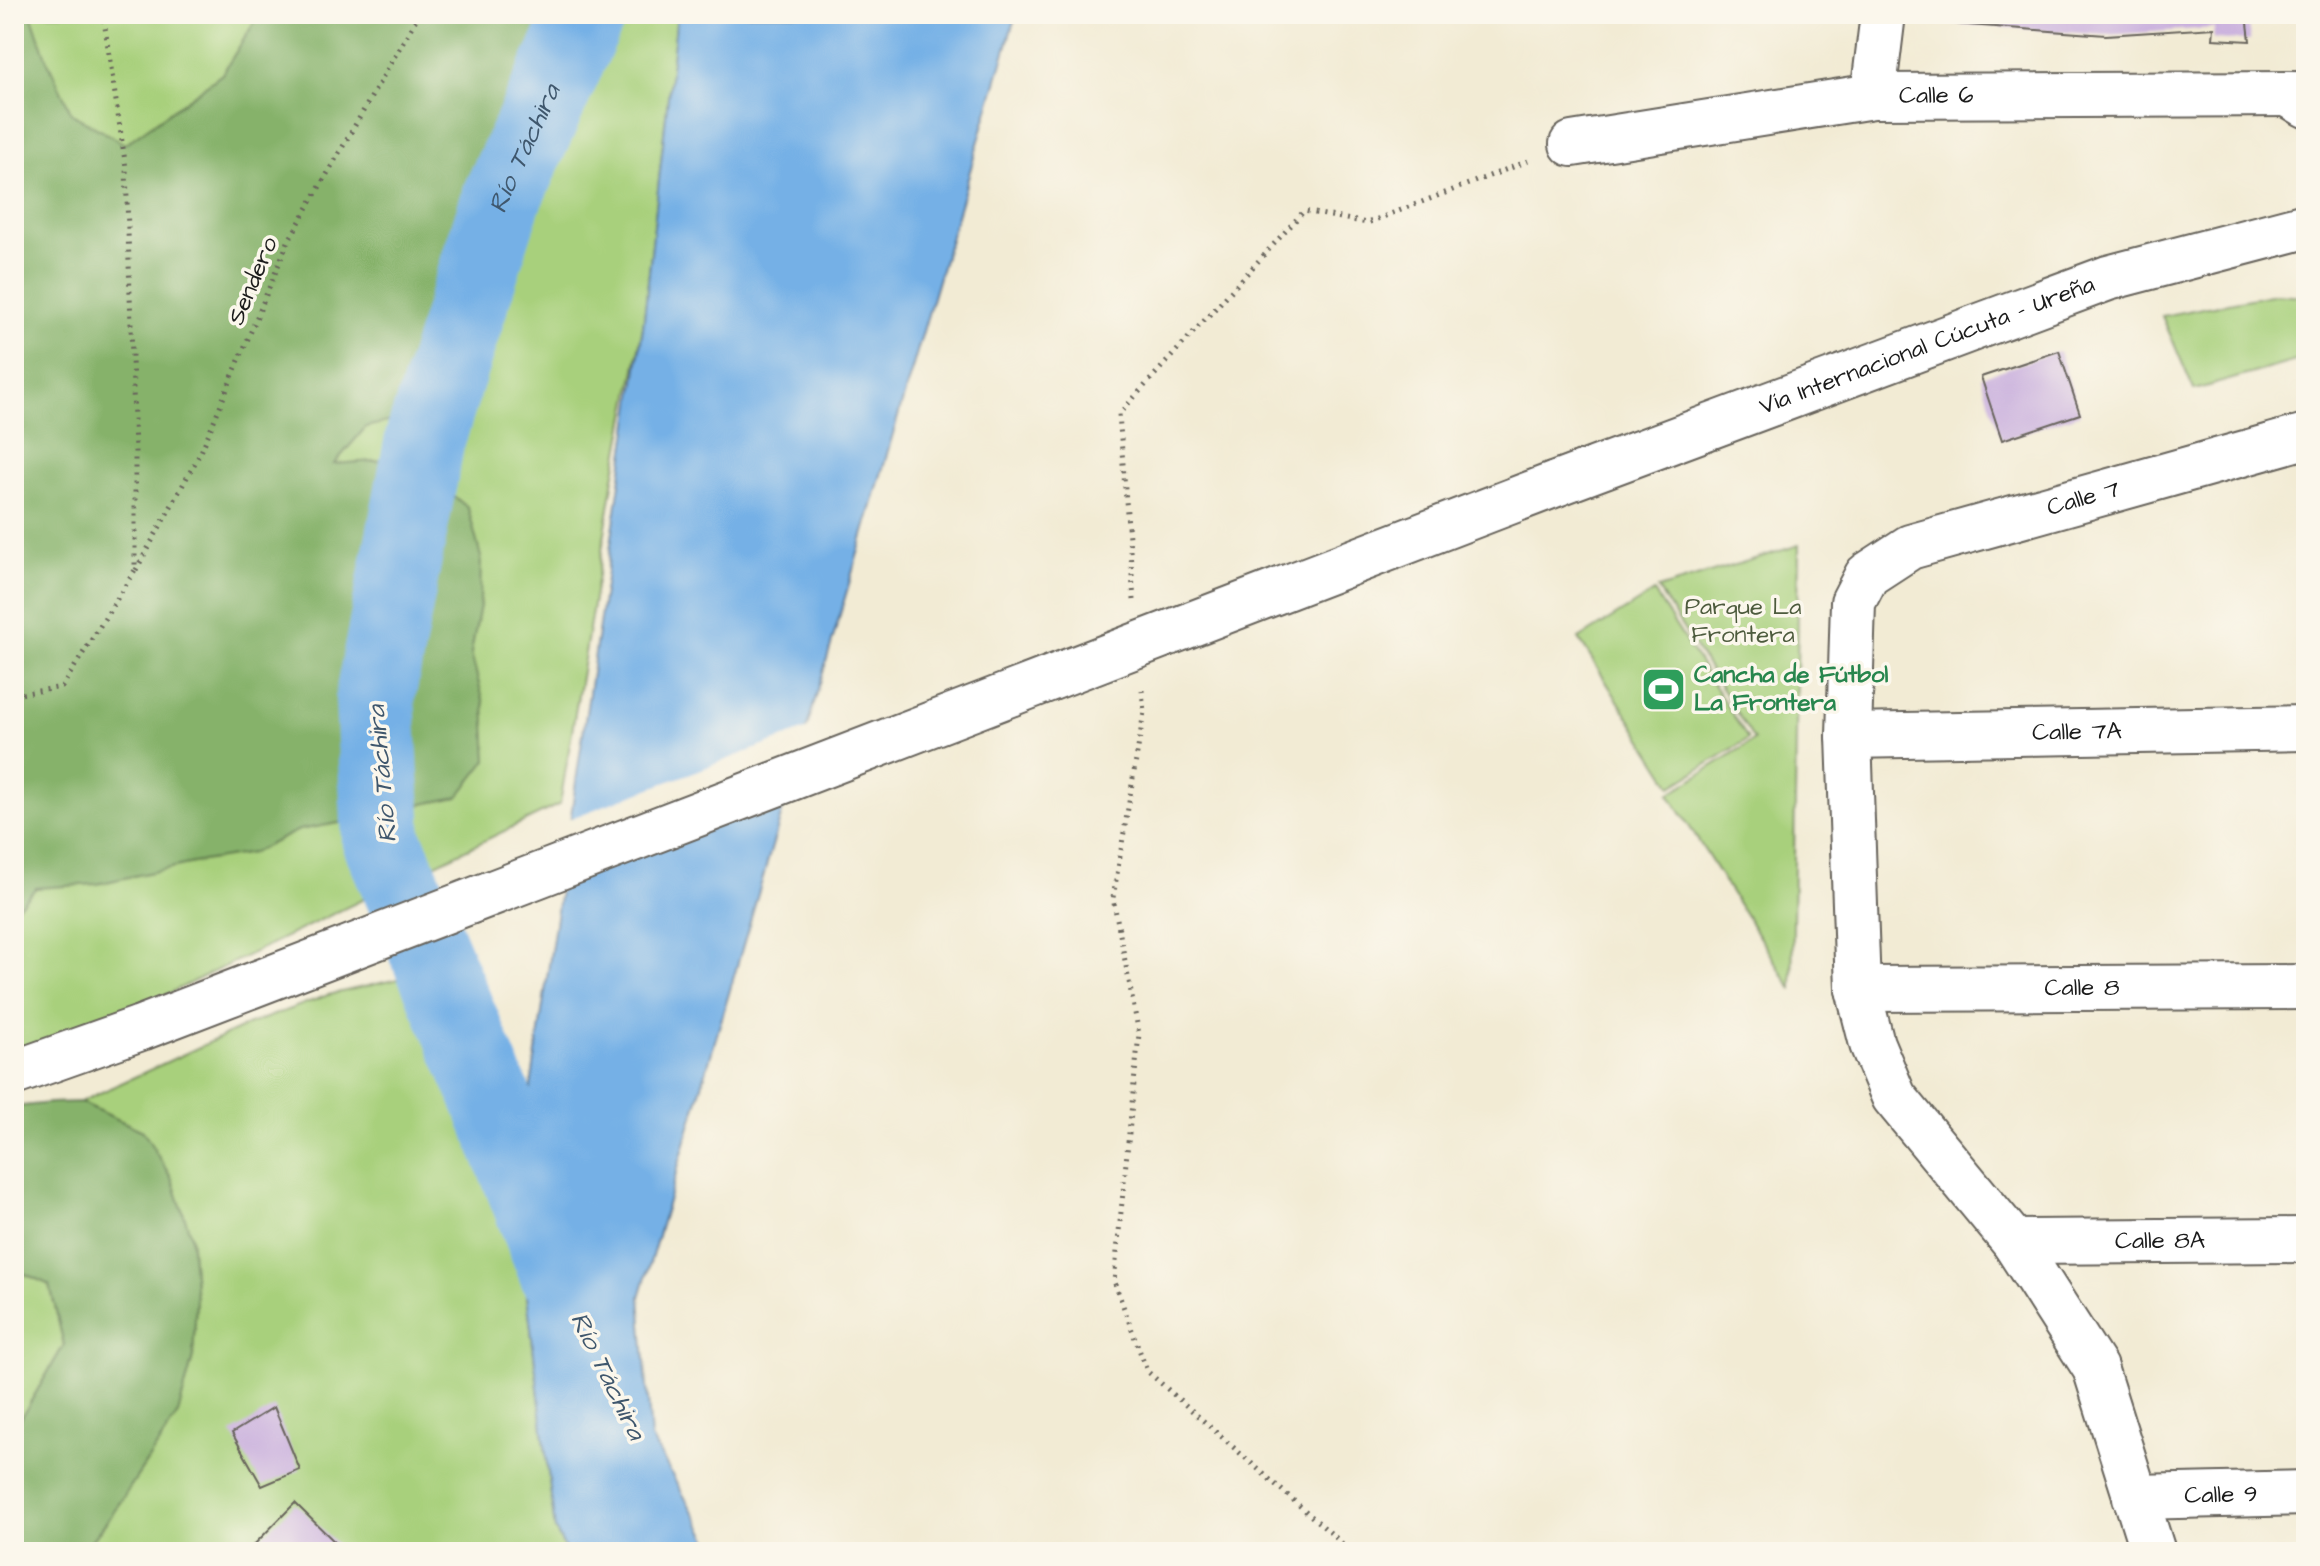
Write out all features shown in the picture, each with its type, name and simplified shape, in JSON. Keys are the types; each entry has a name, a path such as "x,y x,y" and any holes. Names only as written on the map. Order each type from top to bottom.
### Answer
{"street":[{"path":"1873,96 1883,14"},
{"name":"Calle 6","path":"1572,144 1873,96 2300,98"},
{"name":"Vía Internacional Cúcuta - Ureña","path":"14,1073 141,1028 1556,484 2108,278 2306,226"},
{"name":"Calle 7","path":"1849,736 1853,602 1867,575 1910,547 2306,436"},
{"name":"Calle 7A","path":"1849,736 2306,728"},
{"path":"1849,736 1858,989 1872,1044 1894,1097 2014,1242 2095,1368 2153,1552"},
{"name":"Calle 8","path":"1858,989 2306,987"},
{"name":"Calle 8A","path":"2014,1242 2306,1240"},
{"name":"Calle 9","path":"2135,1497 2306,1493"}],"path":[{"path":"103,14 126,168 135,452 135,570"},
{"name":"Sendero","path":"14,695 62,687 135,570 201,452 288,242 419,14"},
{"path":"1135,602 1119,414 1304,211 1367,223 1572,144"},
{"path":"1141,681 1144,712 1113,898 1139,1034 1114,1281 1147,1371 1352,1552"}],"green space":[{"path":"14,14 677,14 643,327 614,478 560,804 83,1035 14,1058"},
{"path":"14,14 31,14 46,58 72,114 125,144 222,74 254,23 251,14 553,14 518,197 521,249 508,299 490,346 459,386 417,415 366,427 334,464 386,460 431,477 468,508 481,557 480,606 471,653 484,703 487,760 458,797 299,830 252,853 97,884 36,888 18,906 14,906"},
{"path":"2275,294 2306,296 2306,358 2194,390 2162,316"},
{"name":"Parque La Frontera","path":"1799,545 1792,989 1669,794 1754,740 1658,589"},
{"name":"Cancha de Fútbol La Frontera","path":"1654,592 1748,739 1672,786 1579,639"},
{"path":"437,970 479,1004 488,1060 507,1128 555,1530 567,1552 82,1552 111,1516 178,1414 193,1357 196,1301 191,1236 143,1131 80,1102 247,1025 328,995"},
{"path":"80,1102 143,1131 172,1179 191,1236 196,1301 193,1357 178,1414 111,1516 82,1552 14,1552 14,1430 64,1345 50,1285 14,1269 14,1107"},
{"path":"14,1269 50,1285 64,1345 14,1430"}],"water":[{"path":"677,14 1016,14 640,1297 651,1438 718,1552 567,1552 555,1530 515,1195 643,327"}],"pier":[{"path":"811,728 791,796 557,883 566,820"}],"building":[{"path":"1902,14 2247,14 2250,41 2213,39 2214,28 2106,35 1901,20"},
{"path":"2059,351 2080,414 2002,440 1981,377"},
{"path":"274,1407 300,1470 262,1486 232,1433"},
{"path":"295,1503 345,1552 247,1552"}],"waterway":[{"name":"Río Táchira","path":"559,1272 496,1109 382,840 375,697 425,439 502,197 586,14"}],"place":[{"name":"Cancha de Fútbol La Frontera","path":"1663,689"}]}
